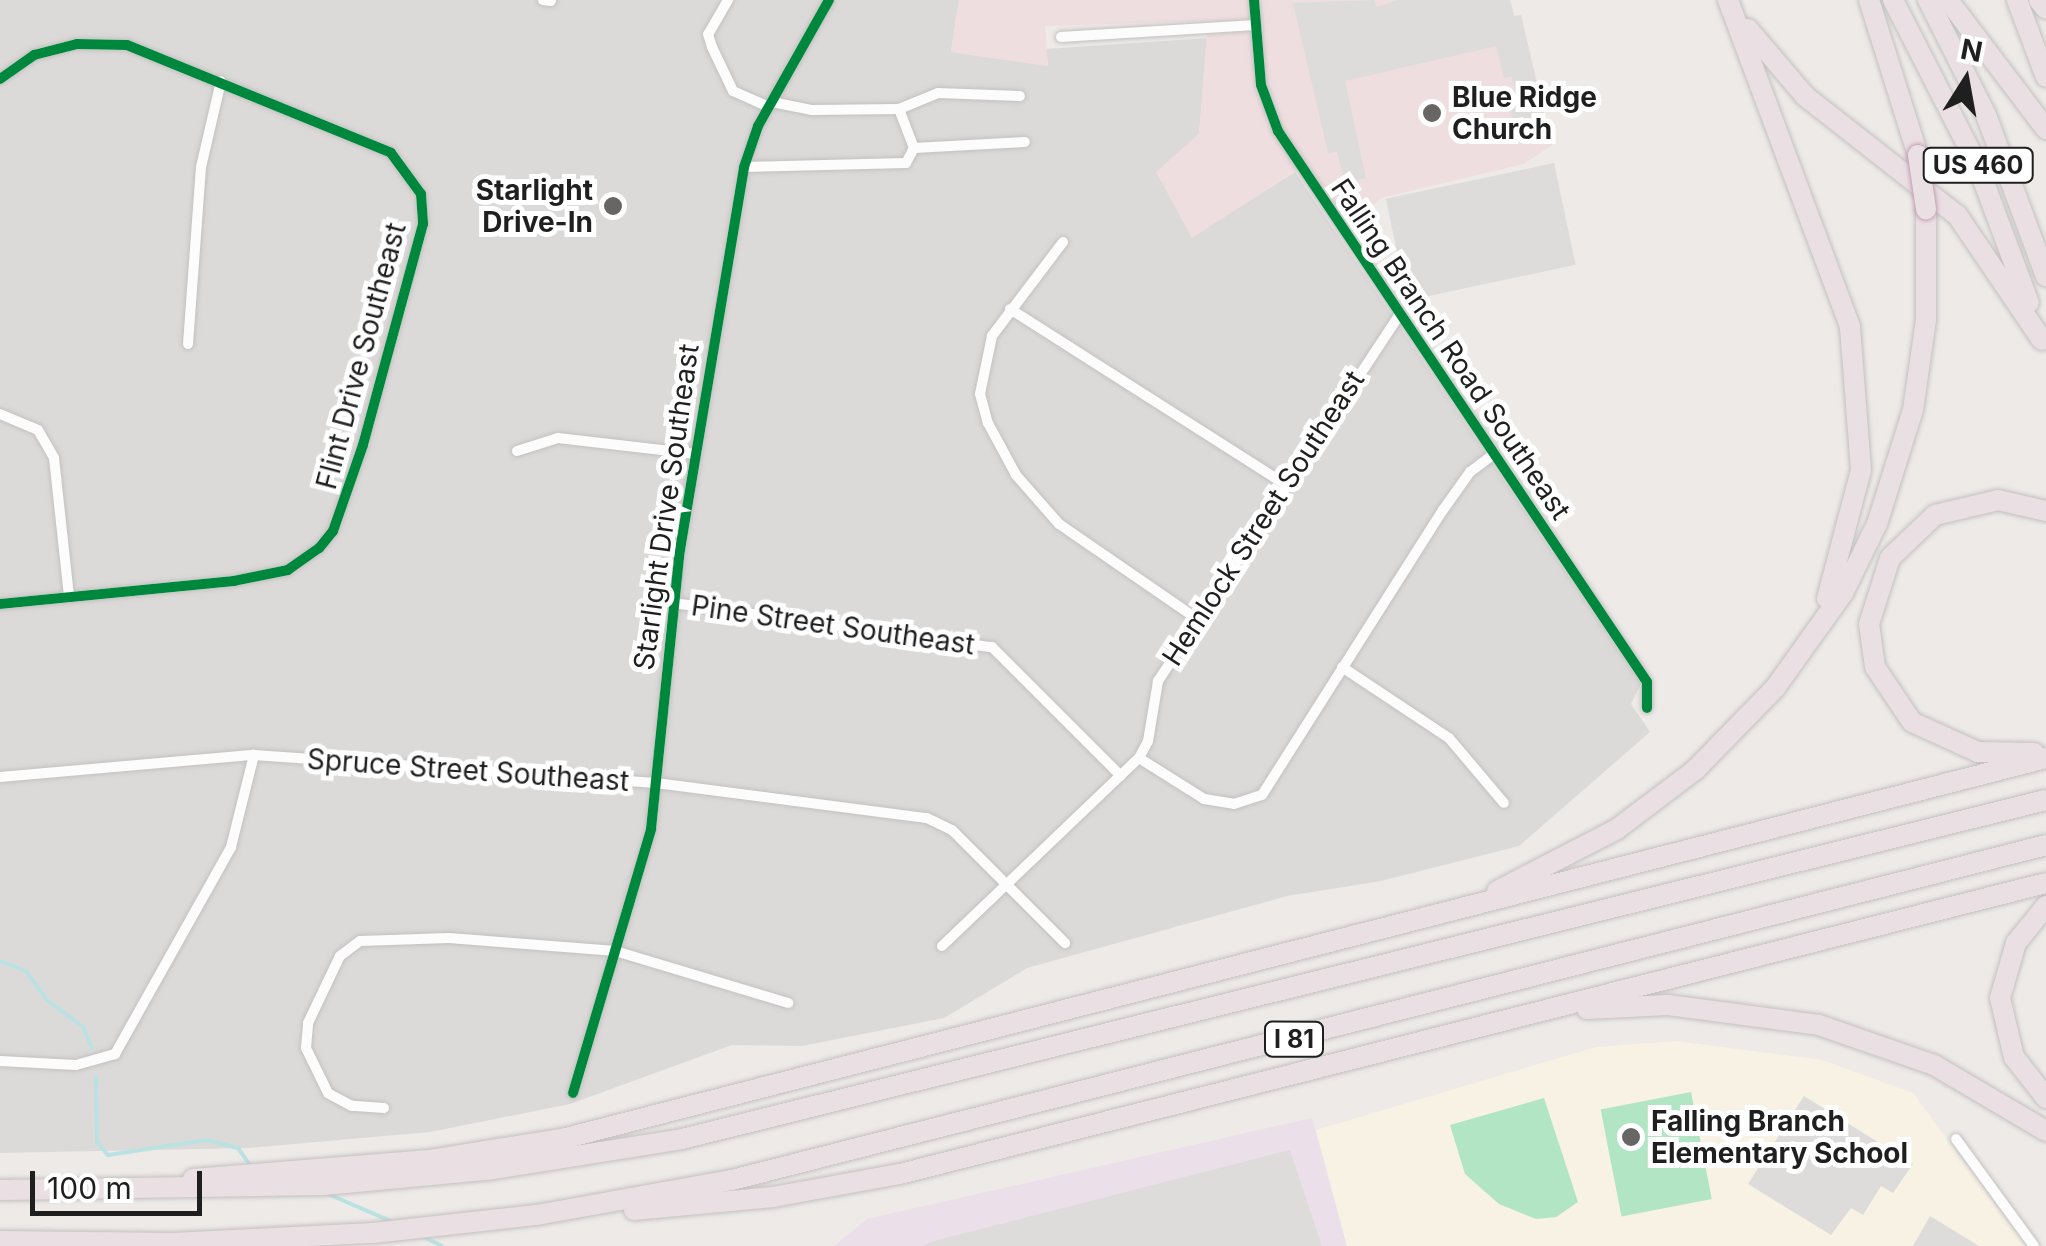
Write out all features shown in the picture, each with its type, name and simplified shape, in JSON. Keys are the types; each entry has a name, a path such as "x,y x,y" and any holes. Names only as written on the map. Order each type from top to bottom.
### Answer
{"highway":[{"path":"1728,0 1804,96 1957,215 2044,346"},
{"path":"1728,0 1835,277 1858,375 1861,470 1854,514 1807,646"},
{"path":"1465,908 1645,811 1721,746 1807,646 1844,594 1877,524 1909,428 1926,320 1926,209 1918,155 1870,0"},
{"name":"US 460","path":"1893,0 1978,164 2044,346"},
{"name":"US 460","path":"1928,0 1986,115 2046,276"},
{"name":"US 460","path":"1948,0 2041,121"},
{"path":"2017,0 2046,77"},
{"path":"2038,0 2046,9"},
{"path":"2046,511 1998,500 1934,515 1890,558 1869,624 1884,686 1912,722 1978,752 2046,755"},
{"path":"37,1192 505,1150 1465,908 2046,755"},
{"name":"I 81","path":"0,1190 324,1185 486,1170 682,1138 2046,800"},
{"name":"I 81","path":"0,1242 230,1242 538,1215 831,1158 2046,845"},
{"path":"538,1215 714,1204 900,1174 2046,883"},
{"path":"2046,906 2016,943 2000,998 2014,1057 2046,1098"},
{"path":"1521,1016 1668,1005 1783,1017 1907,1054 2046,1130"}],"street":[{"path":"543,0 551,1"},
{"path":"728,0 708,34 712,46 733,91 770,105 812,110 900,109 938,93 1020,96"},
{"name":"Starlight Drive Southeast","path":"573,1093 650,829 672,603 744,167 770,105 829,0"},
{"name":"Falling Branch Road Southeast","path":"1254,0 1260,84 1278,131 1646,682 1647,708"},
{"path":"1060,38 1255,25"},
{"name":"Flint Drive Southeast","path":"0,79 34,55 76,44 127,45 391,153 422,194 418,254 364,446 333,531 288,570 0,604"},
{"path":"188,344 202,167 221,81"},
{"path":"744,167 906,163 914,148 900,109"},
{"path":"914,148 1024,142"},
{"path":"1064,242 992,336 980,394 1016,474 1059,524 1196,618"},
{"path":"1010,309 1283,483"},
{"name":"Hemlock Street Southeast","path":"1139,758 1158,681 1283,483 1400,314"},
{"path":"0,414 38,430 54,458 70,596"},
{"path":"518,451 558,438 696,454"},
{"path":"942,946 1139,758 1204,799 1234,804 1262,795 1442,510 1470,472 1494,454"},
{"name":"Pine Street Southeast","path":"672,603 992,647 1121,776"},
{"path":"1342,667 1449,738 1504,802"},
{"path":"0,1061 76,1065 116,1054 231,847 254,755"},
{"name":"Spruce Street Southeast","path":"0,777 254,755 656,783 926,818 952,830 1065,943"},
{"path":"384,1108 352,1106 328,1093 306,1048 308,1024 340,956 360,941 449,938 615,950 788,1003"},
{"path":"1956,1138 2034,1246"}],"shaded area":[{"path":"0,0 959,0 951,52 1048,65 1046,49 1208,38 1199,134 1183,154 1191,237 1295,172 1641,684 1631,704 1650,732 1519,846 1381,881 1287,896 1027,968 944,1018 802,1046 732,1045 570,1104 430,1132 248,1148 0,1153"},
{"path":"959,0 1510,0 1514,16 1521,15 1552,145 1524,164 1381,198 1348,228 1305,165 1192,238 1156,172 1199,134 1208,21 1045,26 1048,66 951,52"},
{"path":"1374,0 1377,7 1397,0 1510,0 1514,16 1521,15 1549,136 1523,142 1515,130 1507,94 1515,91 1512,77 1504,78 1496,46 1345,81 1366,178 1345,183 1337,152 1328,153 1293,3"},
{"path":"1554,163 1576,265 1407,300 1386,199"},
{"name":"Falling Branch Elementary School","path":"1676,1041 1823,1060 1913,1093 2026,1246 1347,1246 1316,1130 1596,1047"},
{"path":"1804,1096 1913,1164 1893,1193 1881,1186 1863,1215 1851,1208 1831,1235 1748,1184"},
{"path":"1312,1118 1347,1246 834,1246 867,1219"},
{"path":"1290,1150 1322,1246 924,1246 930,1242"},
{"path":"1930,1216 1979,1246 1913,1246"}],"green space":[{"path":"1691,1092 1712,1199 1621,1217 1601,1110"},
{"path":"1544,1098 1578,1202 1556,1217 1536,1219 1499,1204 1465,1174 1450,1125"}],"waterway":[{"path":"0,961 26,971 47,1000 83,1027 92,1048"},
{"path":"96,1077 97,1142 108,1155 206,1140 238,1148 250,1165"},
{"path":"328,1194 393,1222"},
{"path":"424,1237 442,1246"}],"cycle path":[{"path":"573,1093 651,829 680,550 744,167 758,126 829,0"},
{"path":"1254,0 1261,85 1278,131 1647,682 1647,708"},
{"path":"0,79 34,55 77,44 127,45 391,153 421,194 423,224 363,445 333,531 319,548 288,570 234,581 0,604"}],"place":[{"name":"Blue Ridge Church","path":"1432,113"},
{"name":"Starlight Drive-In","path":"613,206"},
{"name":"Falling Branch Elementary School","path":"1631,1137"}]}
